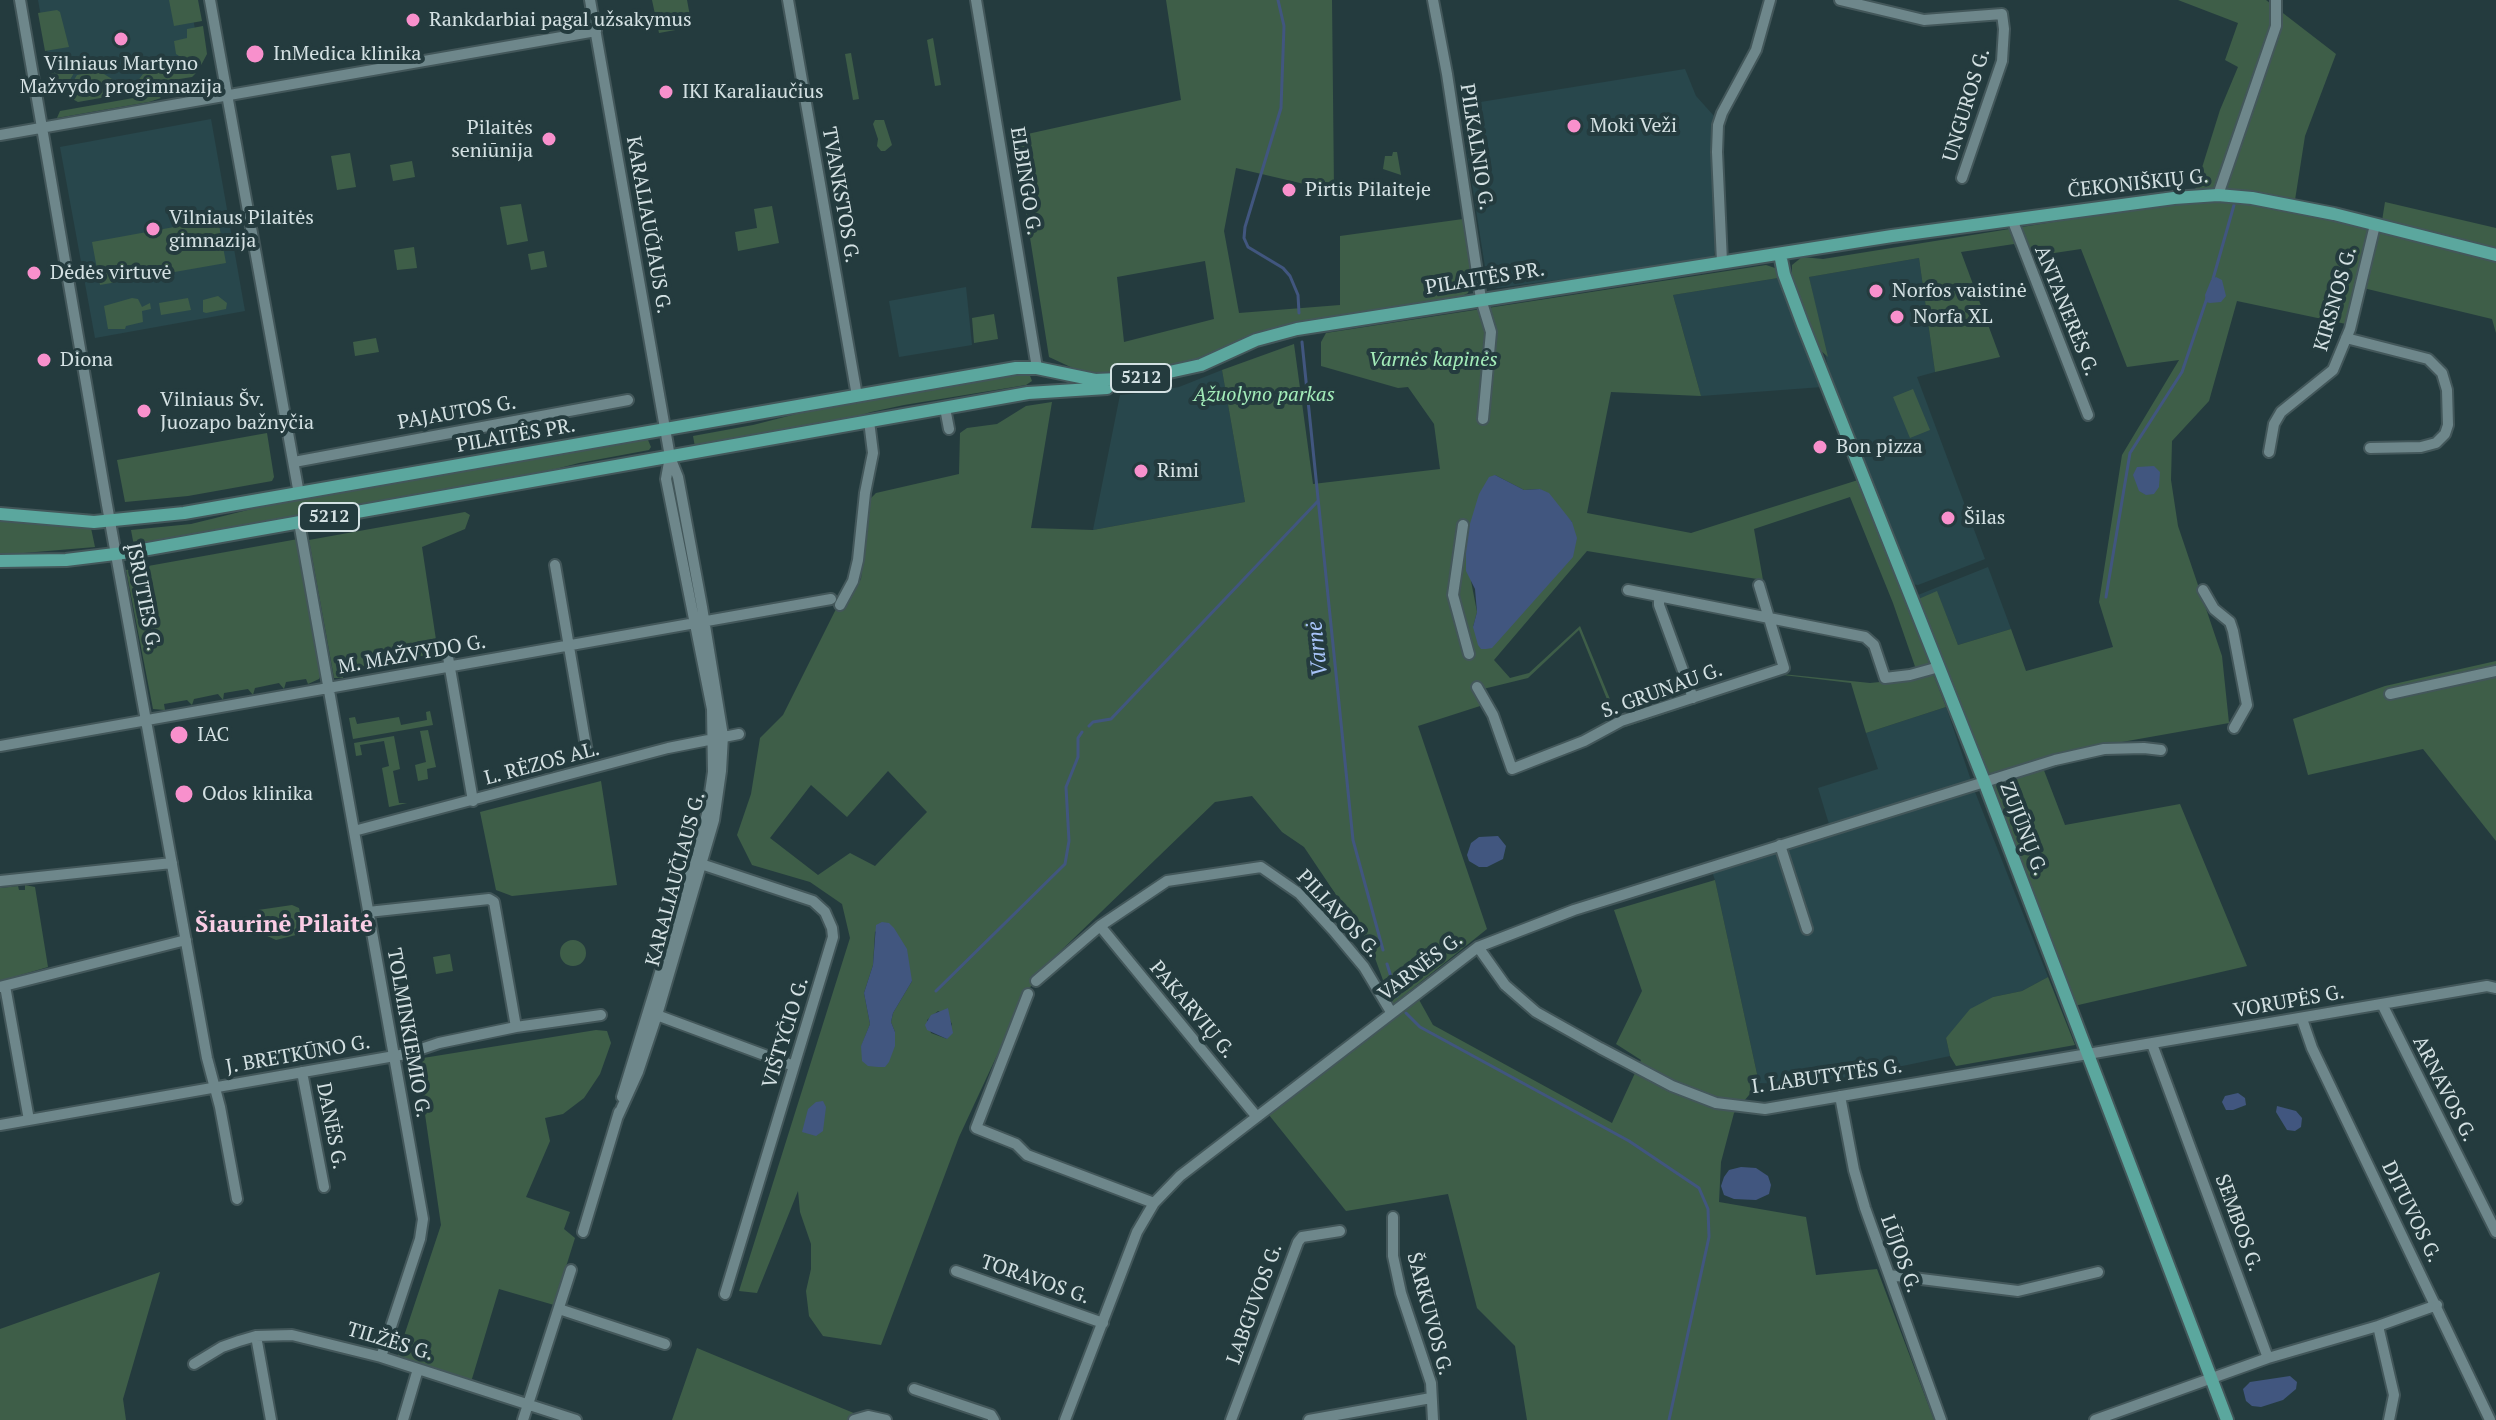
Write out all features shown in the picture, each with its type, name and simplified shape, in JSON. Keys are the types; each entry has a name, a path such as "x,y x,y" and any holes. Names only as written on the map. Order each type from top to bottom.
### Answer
{"main road":[{"name":"ČEKONIŠKIŲ G.","path":"1780,254 2143,201 2218,195 2285,204 2496,255"},
{"name":"PILAITĖS PR.","path":"0,561 66,560 117,554 1015,396 1059,389 1143,386 1185,375 1256,340 1285,331 1780,254"},
{"name":"ZUJŪNŲ G.","path":"1780,254 1803,325 1984,781 2227,1420"},
{"name":"PILAITĖS PR.","path":"0,514 53,520 110,521 184,513 1016,368 1037,368 1079,378 1109,380 1155,375 1201,365"},
{"path":"1015,396 1037,383 1037,368"}],"street":[{"name":"ĮSRUTIES G.","path":"20,0 110,521 186,940 237,1199"},
{"path":"210,0 299,494"},
{"name":"KARALIAUČIAUS G.","path":"590,0 670,457 678,477 718,737 717,803 701,864 653,1013"},
{"name":"TVANKSTOS G.","path":"788,0 857,396"},
{"name":"ELBINGO G.","path":"976,0 1037,368"},
{"name":"PILKALNIO G.","path":"1433,0 1481,299"},
{"path":"1722,262 1718,125 1756,50 1770,0"},
{"name":"UNGUROS G.","path":"1840,0 1924,20 2002,14 2002,61 1962,178"},
{"path":"2218,195 2276,26 2276,0"},
{"path":"0,135 596,31"},
{"name":"ANTANERĖS G.","path":"2012,219 2088,415"},
{"name":"KIRSNOS G.","path":"2269,452 2274,424 2281,412 2333,370 2346,338 2375,225"},
{"path":"1481,299 1492,342 1483,419"},
{"path":"2346,338 2428,359 2442,373 2447,390 2448,425 2445,434 2436,443 2421,447 2370,448"},
{"name":"PAJAUTOS G.","path":"294,462 628,400"},
{"path":"945,408 949,429"},
{"name":"M. MAŽVYDO G.","path":"0,746 700,622 835,602 853,581 858,560 873,453 869,421"},
{"name":"TOLMINKIEMIO G.","path":"299,522 423,1219 420,1239 381,1357"},
{"path":"1463,525 1453,595 1469,654"},
{"path":"555,565 587,752"},
{"name":"S. GRUNAU G.","path":"1477,687 1493,715 1512,769 1584,741 1621,721 1784,668 1759,585"},
{"path":"1628,590 1865,637 1874,645 1885,678 1939,667"},
{"path":"2203,590 2214,609 2230,622 2233,631 2247,705 2234,728"},
{"path":"1659,596 1659,605 1693,698"},
{"path":"447,651 473,801"},
{"path":"2390,694 2496,671"},
{"name":"L. RĖZOS AL.","path":"354,831 739,734"},
{"name":"KARALIAUČIAUS G.","path":"583,1232 618,1116 638,1072 707,814 718,737"},
{"name":"VARNĖS G.","path":"1065,1420 1137,1232 1154,1203 1180,1176 1478,947 1551,918 2055,760 2104,749 2161,750"},
{"path":"1780,845 1807,929"},
{"path":"0,881 172,863"},
{"name":"VIŠTYČIO G.","path":"701,864 813,901 825,912 832,928 832,946 725,1294"},
{"name":"PILIAVOS G.","path":"1036,981 1100,926 1167,881 1261,867 1300,894 1325,921 1364,967 1391,1012"},
{"path":"368,912 489,899 496,904 516,1027"},
{"name":"PAKARVIŲ G.","path":"1100,926 1257,1117"},
{"path":"29,1120 3,986 186,940"},
{"name":"I. LABUTYTĖS G.","path":"1478,947 1505,985 1536,1012 1683,1090 1716,1103 1765,1109 2087,1054"},
{"name":"VORUPĖS G.","path":"2087,1054 2487,986 2496,988"},
{"path":"1028,994 976,1128 1016,1144 1027,1155 1154,1203"},
{"name":"ARNAVOS G.","path":"2382,1004 2496,1232"},
{"path":"653,1013 794,1066"},
{"name":"J. BRETKŪNO G.","path":"0,1125 394,1056 516,1027 601,1015"},
{"name":"DITUVOS G.","path":"2302,1019 2319,1062 2490,1420"},
{"name":"SEMBOS G.","path":"2152,1044 2268,1358"},
{"name":"DANĖS G.","path":"302,1072 324,1187"},
{"name":"LŪJOS G.","path":"1840,1096 1858,1183 1941,1420"},
{"name":"ŠARKUVOS G.","path":"1393,1217 1393,1256 1401,1293 1431,1383 1433,1420"},
{"name":"LABGUVOS G.","path":"1231,1420 1298,1242 1302,1237 1340,1231"},
{"path":"523,1420 571,1270"},
{"name":"TORAVOS G.","path":"956,1271 1103,1323"},
{"path":"1889,1275 2018,1291 2098,1272"},
{"path":"2095,1420 2268,1358 2437,1305"},
{"path":"559,1309 665,1344"},
{"path":"2378,1326 2394,1395 2389,1420"},
{"name":"TILŽĖS G.","path":"194,1364 222,1347 256,1336 292,1335 381,1357 576,1420"},
{"path":"256,1336 271,1420"},
{"path":"403,1420 418,1369"},
{"path":"914,1389 991,1415 994,1420"},
{"path":"1309,1420 1431,1398"},
{"path":"854,1420 868,1416 886,1420"}],"shaded area":[{"name":"Vilniaus Martyno Mažvydo progimnazija","path":"38,0 190,0 201,65 195,74 137,83 134,88 120,86 68,96 54,88"},
{"path":"1685,69 1696,96 1714,116 1711,135 1718,236 1713,259 1498,288 1488,286 1460,108 1462,105"},
{"name":"Vilniaus Pilaitės gimnazija","path":"211,119 245,311 95,338 60,147"},
{"path":"1919,258 1935,372 1917,377 1985,559 1918,585 1912,584 1891,538 1875,488 1864,470 1831,382 1809,277"},
{"path":"1778,278 1822,387 1701,396 1673,295"},
{"path":"966,287 972,345 899,357 889,301"},
{"path":"1222,370 1245,502 1093,530 1120,395 1179,387"},
{"path":"1988,567 2011,629 1958,645 1937,592 1916,600 1918,595"},
{"path":"1946,707 1975,792 2048,977 2022,991 1993,997 1946,1038 1950,1056 1812,1085 1759,1083 1709,863 1829,824 1818,788 1878,769 1866,733"}],"green space":[{"path":"169,0 198,0 202,21 174,26"},
{"path":"652,0 687,0 692,27 659,33"},
{"path":"1166,0 1332,0 1334,191 1236,168 1224,231 1239,313 1340,305 1340,236 1463,219 1472,280 1468,293 1456,299 1338,315 1270,330 1181,366 1114,375 1077,370 1049,357 1014,137 1181,100","holes":["1205,261 1214,319 1124,342 1117,277"]},
{"path":"2178,0 2266,0 2336,54 2305,136 2295,200 2250,191 2195,190 2220,110 2238,67 2225,60 2238,23"},
{"path":"57,10 69,47 45,51 38,13"},
{"path":"203,26 207,54 199,69 176,54 174,41 187,38 187,29"},
{"path":"933,38 941,85 935,86 927,40"},
{"path":"851,53 859,99 853,100 845,54"},
{"path":"48,55 52,73 63,71 62,61 71,59 74,73 62,93 51,85 45,56"},
{"path":"175,58 197,71 195,74 167,81 168,86 138,92 134,89 152,62"},
{"path":"99,71 125,87 123,94 78,102 65,95 77,75"},
{"path":"156,94 161,98 57,118 60,111"},
{"path":"875,120 884,120 892,145 885,151 877,146"},
{"path":"1393,152 1397,152 1401,175 1383,169 1385,156 1392,156"},
{"path":"350,153 356,187 337,190 331,156"},
{"path":"412,161 415,177 393,181 390,165"},
{"path":"2214,201 2254,204 2496,261 2496,333 2492,319 2355,286 2346,324 2237,301 2209,401 2172,441 2171,480 2178,526 2222,656 2229,723 2071,751 2040,760 2065,825 2180,804 2247,966 2074,1006 1916,600 1937,591 1958,645 2011,629 2026,671 2113,647 2099,602 2122,455 2179,360 2127,367 2081,249 2021,258 2014,244 1961,252 2000,357 1935,372 1919,258 1809,277 1828,357 1820,350 1792,279 1792,265 1802,257 1823,259 2140,208"},
{"path":"2385,202 2496,228 2496,249 2382,221"},
{"path":"521,204 528,241 507,245 500,207"},
{"path":"772,206 779,243 738,251 735,232 757,228 754,209"},
{"path":"218,219 226,263 100,285 92,242"},
{"path":"414,247 417,268 397,270 394,250"},
{"path":"544,251 547,267 531,270 528,254"},
{"path":"1766,265 1775,268 1778,278 1673,295 1701,396 1611,392 1587,513 1691,533 1858,480 1946,707 1866,733 1851,683 1783,675 1619,729 1579,630 1528,678 1479,690 1480,706 1418,726 1487,929 1392,1005 1371,947 1304,847 1282,832 1252,796 1215,802 1044,967 1025,995 959,1137 881,1345 823,1336 809,1316 806,1291 811,1269 811,1244 800,1212 798,1191 757,1293 739,1291 850,938 842,904 810,882 752,865 737,835 751,794 760,738 783,715 836,609 842,610 861,579 869,500 876,493 959,474 960,433 967,428 997,424 1026,406 1052,402 1031,528 1093,530 1245,502 1222,370 1294,344 1313,484 1440,469 1434,424 1408,387 1398,388 1321,366 1321,342 1326,333","holes":["1495,475 1524,490 1540,489 1572,522 1473,627 1477,612 1471,581","1850,497 1893,603 1919,678 1870,683 1782,674 1621,726 1580,626 1529,673 1510,678 1494,660 1587,551 1763,580 1754,529","888,771 927,812 875,866 850,853 818,875 770,838 811,785 847,817","875,931 912,981 893,1013 891,1022 895,1032 861,1047 870,1024 864,993 873,965","938,1011 947,1015 952,1024 947,1039 931,1033 927,1020"]},
{"path":"218,296 227,303 226,309 203,312 203,300"},
{"path":"188,298 191,310 161,315 159,303"},
{"path":"138,299 142,307 150,303 151,309 142,311 143,322 126,326 125,329 108,329 104,306"},
{"path":"994,314 998,339 974,343 972,318"},
{"path":"376,338 379,352 355,356 353,342"},
{"path":"1029,373 1032,381 1026,385 904,405 849,419 695,447 693,436 804,412"},
{"path":"1913,389 1930,430 1910,438 1893,397"},
{"path":"267,433 274,477 272,481 188,496 125,502 117,460"},
{"path":"648,440 649,450 536,474 134,546 131,530 191,524 264,506"},
{"path":"465,512 470,515 465,529 422,547 438,653 343,670 343,678 334,678 309,540"},
{"path":"0,520 91,528 95,547 0,555"},
{"path":"298,539 321,675 319,679 308,684 306,679 286,682 284,689 279,683 255,688 253,695 248,689 224,693 223,700 218,694 194,699 192,705 187,700 164,704 165,710 153,709 126,570"},
{"path":"2496,661 2496,841 2423,749 2308,775 2293,719 2385,686"},
{"path":"430,711 433,725 353,739 349,718 355,717 357,724 399,717 401,725 427,720 426,712"},
{"path":"428,730 436,767 427,769 428,779 418,781 415,765 426,762 420,731"},
{"path":"394,736 400,769 393,771 399,803 407,803 389,807 382,768 389,766 384,741 360,745 362,755 356,756 354,743"},
{"path":"601,781 617,885 512,896 496,890 480,812"},
{"path":"1715,880 1759,1083 1734,1113 1721,1162 1719,1202 1806,1217 1816,1275 1877,1269 1934,1420 1527,1420 1515,1346 1477,1308 1448,1194 1346,1211 1269,1115 1418,998 1433,1025 1612,1123 1641,1060 1616,1044 1642,991 1614,910"},
{"path":"25,885 35,887 48,967 0,981 0,888 18,886 19,890 25,890"},
{"path":"292,905 299,908 304,933 276,940 254,930 254,914 258,910"},
{"path":"573,940 582,944 586,953 582,962 573,966 564,962 560,953 564,944"},
{"path":"450,954 453,971 436,974 433,957"},
{"path":"2048,977 2075,1045 1956,1066 1946,1038 1970,1009 1993,997 2022,991"},
{"path":"596,1030 607,1031 611,1043 600,1074 584,1098 563,1114 545,1118 550,1141 526,1197 570,1212 564,1229 575,1238 554,1305 499,1289 471,1382 397,1357 441,1225 417,1059"},
{"path":"160,1272 123,1399 126,1420 0,1420 0,1329"},
{"path":"697,1348 856,1414 848,1420 672,1420"}],"water":[{"path":"2216,277 2222,280 2226,296 2221,302 2206,302 2205,295 2211,280"},
{"path":"2154,466 2160,472 2159,487 2154,494 2146,495 2139,491 2133,475 2137,467"},
{"path":"1495,475 1524,490 1540,489 1549,493 1572,522 1577,538 1573,557 1492,648 1481,649 1473,627 1477,612 1475,589 1466,571 1466,537 1479,494 1489,477"},
{"path":"1498,836 1506,846 1503,859 1487,867 1479,867 1469,861 1467,855 1471,843 1479,837"},
{"path":"882,922 894,928 907,949 912,981 893,1013 891,1022 895,1046 889,1062 885,1067 878,1067 868,1066 862,1061 861,1046 870,1024 864,993 873,965 876,925"},
{"path":"948,1008 953,1033 947,1039 927,1030 925,1025 931,1015"},
{"path":"2238,1093 2245,1098 2246,1105 2226,1110 2222,1102 2225,1096"},
{"path":"823,1101 826,1107 823,1131 816,1136 802,1132 808,1109 816,1102"},
{"path":"2277,1106 2296,1111 2302,1118 2301,1127 2295,1131 2287,1130 2276,1112"},
{"path":"1756,1168 1768,1176 1771,1185 1769,1194 1756,1200 1734,1199 1724,1195 1721,1186 1724,1177 1729,1170"},
{"path":"2290,1376 2297,1382 2296,1389 2283,1400 2261,1407 2252,1406 2246,1401 2243,1389 2250,1382"}],"waterway":[{"name":"Varnė","path":"1278,0 1284,26 1281,108 1244,238 1248,247 1283,268 1290,276 1298,295 1299,313"},
{"path":"2213,279 2234,205"},
{"path":"2106,597 2130,453 2182,372 2207,298"},
{"name":"Varnė","path":"1302,342 1353,840 1383,950"},
{"path":"1089,726 1093,722 1111,719 1318,501"},
{"path":"936,991 1065,864 1069,841 1066,787 1078,757 1078,738 1082,732"},
{"path":"1387,964 1397,996"},
{"path":"1406,1013 1420,1027 1629,1141 1699,1188 1708,1209 1709,1237 1669,1420"}],"place":[{"name":"Rankdarbiai pagal užsakymus","path":"413,20"},
{"name":"Vilniaus Martyno Mažvydo progimnazija","path":"121,39"},
{"name":"InMedica klinika","path":"255,54"},
{"name":"IKI Karaliaučius","path":"666,92"},
{"name":"Moki Veži","path":"1574,126"},
{"name":"Pilaitės seniūnija","path":"549,139"},
{"name":"Pirtis Pilaiteje","path":"1289,190"},
{"name":"Vilniaus Pilaitės gimnazija","path":"153,229"},
{"name":"Dėdės virtuvė","path":"34,273"},
{"name":"Norfos vaistinė","path":"1876,291"},
{"name":"Norfa XL","path":"1897,317"},
{"name":"Diona","path":"44,360"},
{"name":"Vilniaus Šv. Juozapo bažnyčia","path":"144,411"},
{"name":"Bon pizza","path":"1820,447"},
{"name":"Rimi","path":"1141,471"},
{"name":"Šilas","path":"1948,518"},
{"name":"IAC","path":"179,735"},
{"name":"Odos klinika","path":"184,794"}],"district":[{"name":"Šiaurinė Pilaitė","path":"284,925"}],"park label":[{"name":"Varnės kapinės","path":"1433,360"},
{"name":"Ąžuolyno parkas","path":"1264,395"}]}
